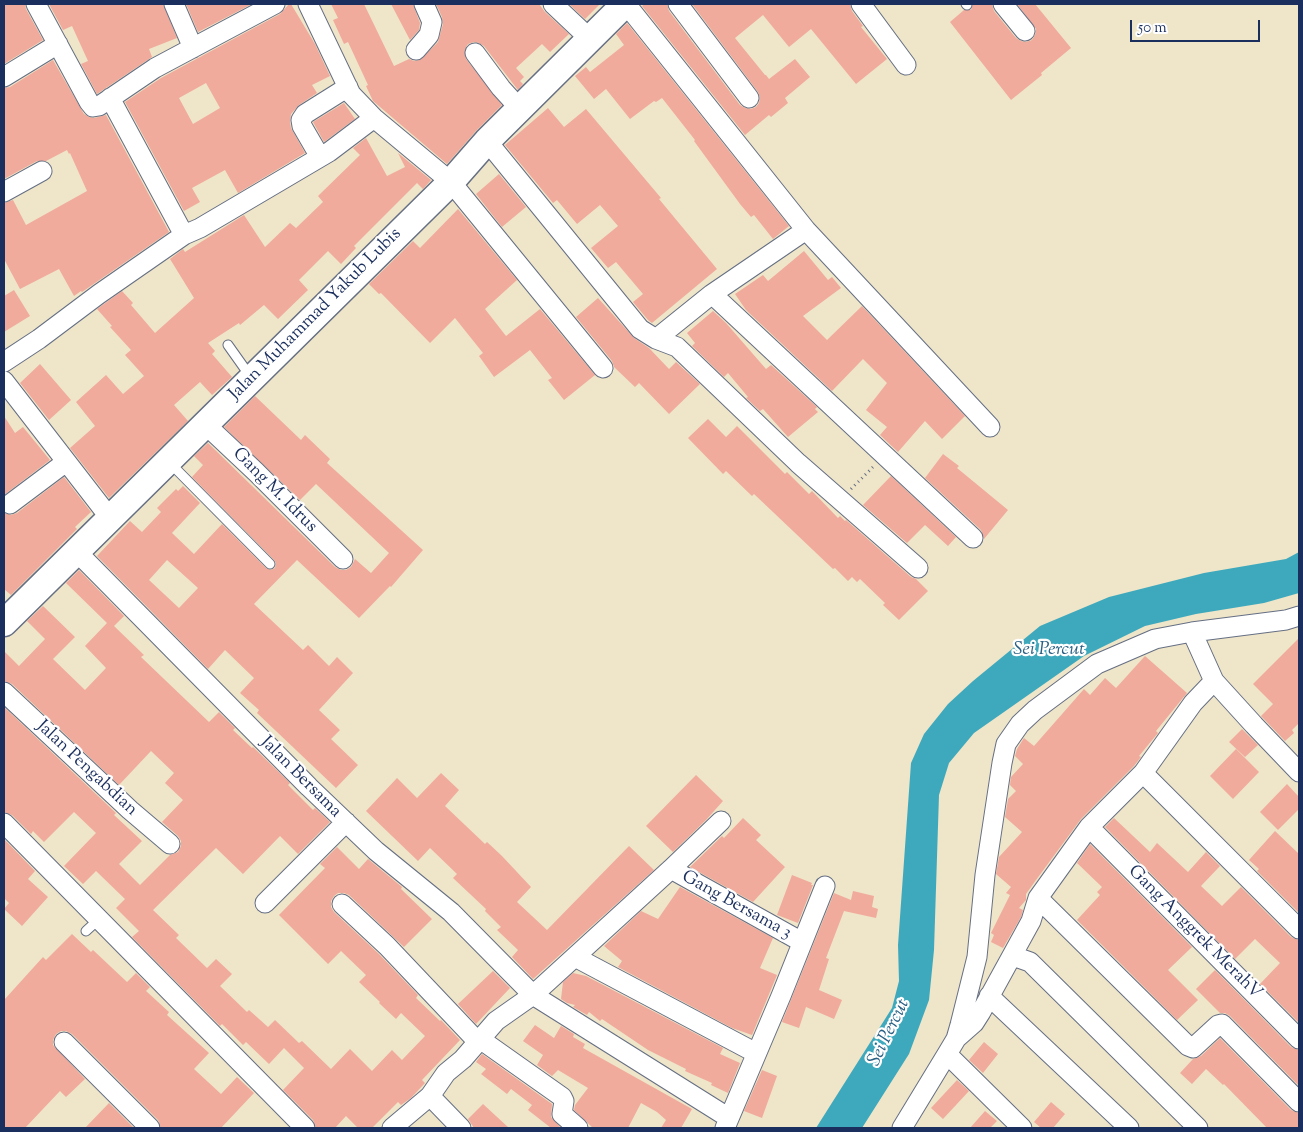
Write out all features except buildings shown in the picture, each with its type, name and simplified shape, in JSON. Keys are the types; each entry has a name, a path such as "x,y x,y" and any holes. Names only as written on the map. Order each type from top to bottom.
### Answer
{"main road":[{"name":"Jalan Muhammad Yakub Lubis","path":"4,623 451,182 487,142 625,4"}],"street":[{"path":"36,4 93,107 100,106 155,68 265,6"},
{"path":"174,4 193,48"},
{"path":"308,4 351,94 374,118 451,182 603,368"},
{"path":"416,50 429,35 432,22 424,4"},
{"path":"553,4 590,39"},
{"path":"625,4 806,230 990,428"},
{"path":"678,4 750,98"},
{"path":"861,4 906,65"},
{"path":"1003,4 1025,31"},
{"path":"4,77 58,44"},
{"path":"475,53 501,88 520,109"},
{"path":"320,158 302,126 301,120 305,114 348,87"},
{"path":"110,98 184,235"},
{"path":"4,362 184,235 200,228 320,158 374,118"},
{"path":"487,142 640,329 656,339 677,347 798,464 918,568"},
{"path":"4,192 42,171"},
{"path":"656,339 712,294 806,230"},
{"path":"712,294 973,538"},
{"path":"4,381 110,518"},
{"name":"Gang M. Idrus","path":"205,424 343,559"},
{"path":"10,504 66,462"},
{"name":"Jalan Bersama","path":"76,551 292,770 376,851 450,912 533,995 727,1123"},
{"path":"952,1047 977,957 985,876 996,797 1006,744 1020,724 1035,710 1097,664 1155,639 1192,632 1295,623"},
{"path":"1192,632 1214,681 1299,772"},
{"path":"906,1126 952,1047 974,1023 997,980 1013,956 1030,921 1038,898 1088,828 1143,773 1193,703 1214,681"},
{"name":"Jalan Pengabdian","path":"4,692 130,810 170,844"},
{"path":"1143,773 1299,929"},
{"path":"392,1128 430,1096 446,1073 463,1059 496,1021 533,995 671,869 721,820"},
{"path":"265,903 346,822"},
{"path":"4,823 92,925 305,1128"},
{"name":"Gang Anggrek MerahV","path":"1088,828 1299,1039"},
{"name":"Gang Bersama 3","path":"671,869 802,942"},
{"path":"727,1123 825,886"},
{"path":"1038,898 1188,1046 1194,1048 1218,1025 1222,1024 1297,1095"},
{"path":"342,904 387,946 479,1041 562,1097 564,1101 562,1114 578,1128"},
{"path":"1013,956 1030,962 1198,1128"},
{"path":"575,957 756,1052"},
{"path":"989,996 1129,1128"},
{"path":"64,1042 150,1128"},
{"path":"952,1047 1022,1128"},
{"path":"430,1096 461,1128"}],"lane":[{"path":"228,345 252,378"},
{"path":"168,461 270,564"}],"path":[{"path":"840,500 884,456"}],"water":[{"name":"Sei Percut","path":"1299,552 1299,593 1264,603 1196,614 1145,626 1084,656 974,733 949,763 939,795 934,950 929,1000 909,1054 862,1128 816,1128 892,1008 899,981 898,945 911,763 924,734 948,704 1040,626 1109,597 1204,573 1286,559"}]}
